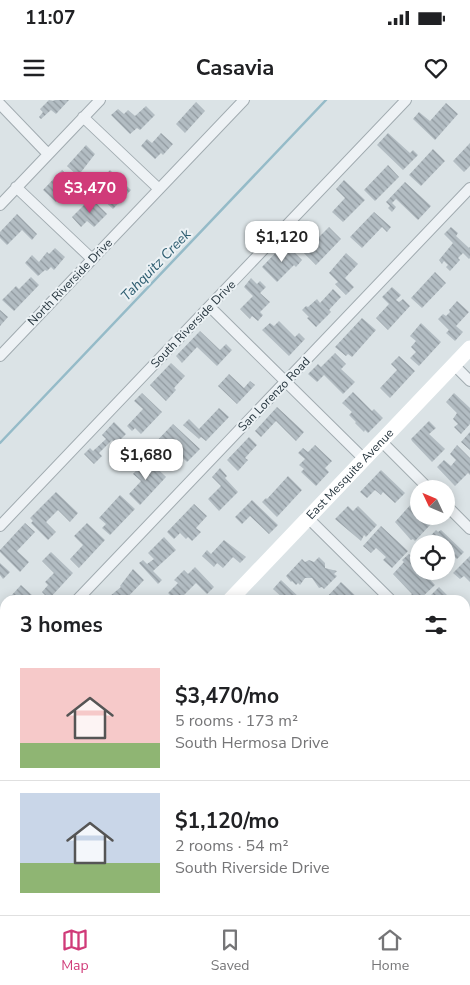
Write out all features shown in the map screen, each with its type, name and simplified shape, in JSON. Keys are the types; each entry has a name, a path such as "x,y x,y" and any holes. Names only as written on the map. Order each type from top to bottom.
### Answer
{"street":[{"path":"0,204 100,100"},
{"name":"North Riverside Drive","path":"0,356 244,100"},
{"name":"South Riverside Drive","path":"0,526 406,100"},
{"path":"0,104 48,154"},
{"path":"84,117 159,189"},
{"path":"16,188 92,259"},
{"name":"San Lorenzo Road","path":"82,595 470,188"},
{"path":"210,307 364,459"},
{"name":"East Mesquite Avenue","path":"235,595 470,348"},
{"path":"454,365 470,381"},
{"path":"381,441 420,480"},
{"path":"455,514 470,529"},
{"path":"307,518 386,595"}],"building":[{"path":"49,100 69,100 56,114 51,110 41,119 39,117 43,112 40,109"},
{"path":"196,102 205,111 185,133 176,124"},
{"path":"446,103 458,114 435,140 413,119 419,112 430,121"},
{"path":"146,106 155,115 140,130 137,128 130,134 111,115 118,109 124,114 128,110 135,116"},
{"path":"161,133 173,144 163,155 161,153 155,159 141,146 147,139 152,143"},
{"path":"388,133 410,153 413,150 418,155 403,170 377,145"},
{"path":"470,143 470,166 464,172 453,161"},
{"path":"86,145 95,154 78,176 67,166"},
{"path":"433,149 445,161 421,186 409,175"},
{"path":"388,165 399,177 375,201 364,190"},
{"path":"62,170 78,185 69,195 67,194 59,202 57,200 56,202 43,190"},
{"path":"110,170 131,190 113,209 101,198 111,187 102,179"},
{"path":"344,180 365,200 343,222 332,212 345,198 336,189"},
{"path":"405,182 431,206 418,220 396,199 392,203 396,207 392,212 388,208 390,206 386,202"},
{"path":"91,198 107,214 94,227 87,221 81,227 72,217"},
{"path":"374,212 391,227 387,232 382,227 362,248 350,237"},
{"path":"17,214 37,234 32,240 22,230 7,245 0,238 0,232"},
{"path":"329,227 341,239 316,265 291,240 301,229 314,242"},
{"path":"451,227 458,233 456,236 470,247 470,258 463,253 458,258 460,260 450,271 444,261 442,264 439,260 453,243 444,234"},
{"path":"285,243 302,260 296,267 294,265 277,282 262,267"},
{"path":"55,248 65,257 54,270 51,267 38,276 25,263 32,255 39,262 47,252 49,254"},
{"path":"346,253 358,264 345,278 354,287 346,295 335,284 338,282 329,273"},
{"path":"435,272 446,283 422,308 411,298"},
{"path":"31,277 39,285 14,311 2,300 16,286 19,289"},
{"path":"251,278 257,284 260,281 266,287 260,293 270,302 260,312 263,315 258,321 252,316 250,319 240,309 253,296 244,287"},
{"path":"392,287 401,295 396,300 399,302 403,299 410,306 388,330 376,318 389,304 382,297"},
{"path":"333,289 341,297 329,310 331,312 316,327 302,310 317,299 320,303"},
{"path":"457,301 469,312 456,326 463,332 455,341 446,333 449,330 438,319 443,314 446,316"},
{"path":"0,310 8,317 0,326"},
{"path":"362,318 376,330 352,357 348,354 346,356 335,347"},
{"path":"279,321 295,337 299,333 305,339 289,356 262,330 270,323 274,326"},
{"path":"421,323 441,342 419,366 410,358 416,352 411,347 416,341 410,336"},
{"path":"200,331 220,350 226,344 232,350 217,366 197,347 182,363 176,356"},
{"path":"335,353 346,364 341,369 355,382 343,394 324,375 317,382 308,374 318,364 321,367"},
{"path":"399,356 415,371 390,398 380,388 397,370 391,364"},
{"path":"171,363 185,376 166,401 150,385"},
{"path":"229,374 244,388 250,381 255,385 237,404 218,386"},
{"path":"353,392 372,411 374,409 383,418 368,433 365,430 364,432 355,423 349,415 352,412 342,403"},
{"path":"142,393 162,412 141,434 135,428 132,431 127,426 143,409 134,401"},
{"path":"454,393 470,408 470,424 461,434 454,427 458,424 453,419 457,413 446,402"},
{"path":"277,407 304,432 296,441 276,421 261,437 255,431"},
{"path":"219,408 229,417 206,441 201,437 199,439 183,425 189,419 199,429"},
{"path":"429,421 436,428 429,434 445,449 432,462 411,439"},
{"path":"114,422 126,434 116,444 112,440 99,453 102,456 94,464 84,454 90,448 93,451 106,439 102,435"},
{"path":"173,424 200,449 187,462 169,445 159,457 150,448"},
{"path":"470,432 470,450 461,442"},
{"path":"249,437 257,445 245,458 248,460 238,471 227,460"},
{"path":"315,445 332,461 325,468 329,472 316,486 301,472 304,469 299,465 305,459 298,453 303,448 308,452"},
{"path":"457,445 470,458 470,475 468,473 455,486 455,480 449,480 437,467 444,460 451,466 456,460 450,454"},
{"path":"147,459 166,477 140,505 129,494 141,481 133,474"},
{"path":"220,468 227,476 225,478 238,492 219,511 208,499 221,486 212,477"},
{"path":"381,470 405,493 395,503 383,492 381,495 375,490 367,498 360,492"},
{"path":"288,476 302,490 277,517 262,502"},
{"path":"56,492 78,513 70,522 58,510 46,522 56,532 48,540 31,523 33,521 30,518"},
{"path":"120,495 135,509 110,535 102,528 106,524 99,518"},
{"path":"252,500 278,525 269,534 250,516 242,524 235,517"},
{"path":"194,504 207,516 196,528 201,532 192,541 188,537 186,539 180,533 174,539 167,532"},
{"path":"410,505 410,525 430,525 421,535 410,535 410,539 395,522"},
{"path":"348,506 353,511 358,506 377,525 366,537 364,535 361,541 335,519"},
{"path":"25,523 35,532 17,551 29,562 20,572 0,550"},
{"path":"87,523 105,540 79,568 70,559 83,545 74,536"},
{"path":"381,526 408,551 392,568 383,560 386,557 376,548 371,553 363,546"},
{"path":"436,530 438,532 441,530 446,535 431,535"},
{"path":"164,537 176,550 153,571 162,580 158,584 139,563 143,560 147,564 154,559 148,553"},
{"path":"224,540 246,557 240,563 233,557 223,568 217,563 214,567 202,556 207,550 211,554"},
{"path":"455,543 464,552 457,559 455,557"},
{"path":"51,552 73,573 53,595 45,595 42,592 48,585 45,582 54,573 42,561"},
{"path":"409,554 410,580 430,580 435,585 424,595 411,595 393,574 404,562 402,560"},
{"path":"470,556 470,582 464,576 460,579 455,575 455,571"},
{"path":"319,557 325,563 325,568 337,571 334,574 337,576 324,589 322,587 319,588 312,578 305,578 300,585 298,583 296,585 286,576 302,559 305,562 309,560 314,562"},
{"path":"0,563 10,572 3,579 0,575"},
{"path":"195,567 214,587 207,594 196,583 184,595 170,595 168,593 178,583 174,580 184,570 188,574"},
{"path":"133,569 144,580 130,595 111,595"},
{"path":"281,580 297,595 280,595 273,589"},
{"path":"341,582 355,595 329,595"},
{"path":"21,585 32,595 12,595"},
{"path":"439,587 447,595 431,595"}],"waterway":[{"name":"Tahquitz Creek","path":"0,443 326,100"}]}
